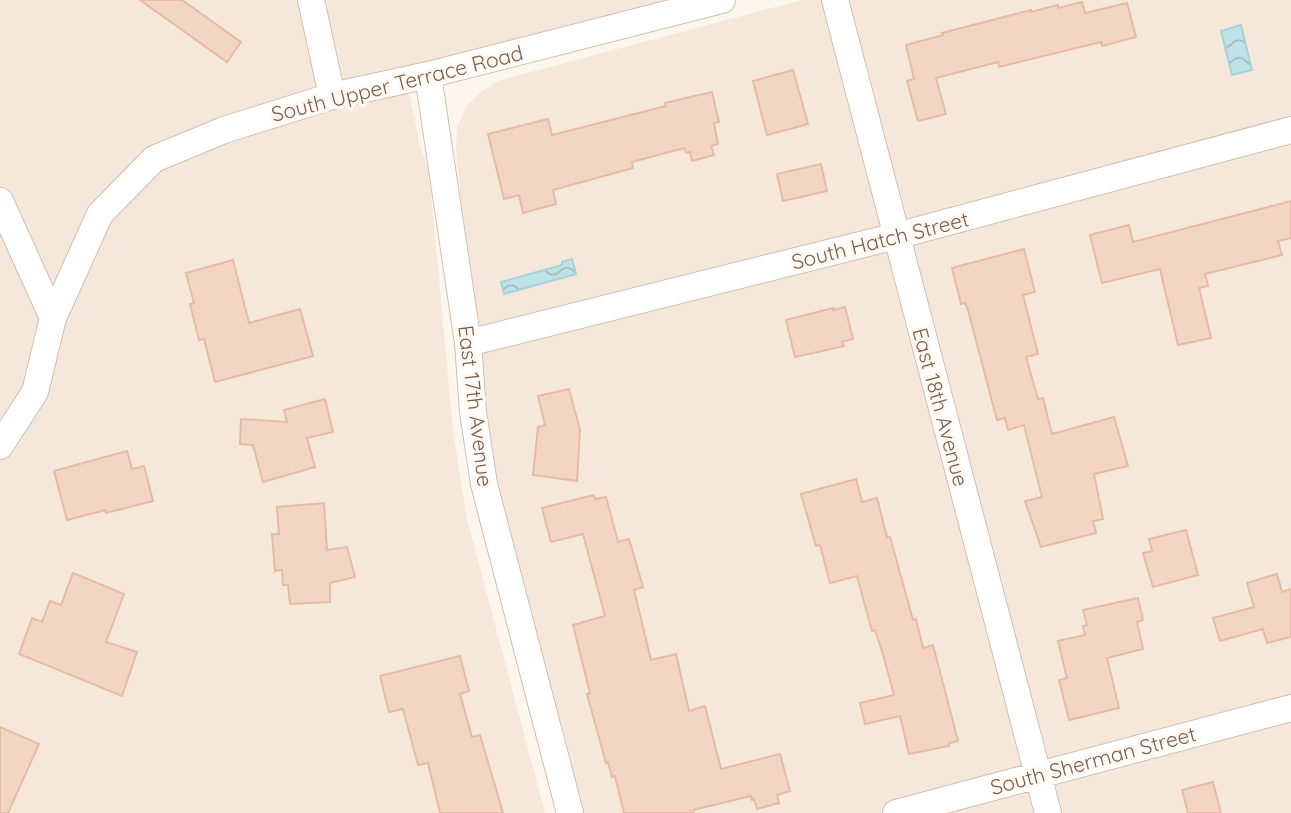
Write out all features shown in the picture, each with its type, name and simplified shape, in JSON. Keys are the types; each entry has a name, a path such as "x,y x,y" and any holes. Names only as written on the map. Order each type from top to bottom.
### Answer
{"street":[{"path":"311,0 332,96"},
{"name":"South Upper Terrace Road","path":"0,446 35,392 52,318 100,214 154,159 224,130 332,96 428,75 722,0"},
{"name":"East 18th Avenue","path":"835,0 1048,813"},
{"name":"East 17th Avenue","path":"428,75 468,343 473,412 484,484 570,813"},
{"name":"South Hatch Street","path":"468,343 896,236 1291,130"},
{"path":"0,201 52,318"},
{"name":"South Sherman Street","path":"896,813 1291,708"}],"shaded area":[{"path":"0,0 684,0 405,73 420,145 429,172 453,430 467,519 545,813 0,813"},
{"path":"802,0 1291,0 1291,813 583,813 496,482 480,385 456,150 457,127 467,105 482,91 500,80"}],"water":[{"path":"1241,25 1252,70 1232,75 1221,31"},
{"path":"572,259 576,274 504,294 501,282 562,265 562,262"}],"building":[{"path":"140,0 182,0 241,42 227,62"},
{"path":"1082,2 1085,13 1127,3 1136,37 1102,46 1101,42 999,67 998,62 936,78 946,114 918,121 907,81 914,79 906,45 1031,10 1058,5 1058,8"},
{"path":"793,70 808,124 767,135 753,81"},
{"path":"712,92 719,122 714,123 718,144 711,146 714,155 692,161 690,152 686,153 684,148 632,162 633,168 553,190 556,204 523,213 519,195 504,199 488,134 548,119 552,135"},
{"path":"821,164 827,191 783,201 777,174"},
{"path":"1291,201 1291,238 1278,241 1282,255 1205,274 1208,286 1199,288 1211,338 1178,345 1160,269 1102,283 1090,235 1129,225 1133,242"},
{"path":"1024,249 1035,292 1023,295 1038,354 1026,357 1038,399 1043,398 1052,434 1114,417 1128,466 1094,474 1103,519 1093,521 1096,533 1041,547 1025,501 1042,497 1024,425 1008,430 1005,418 997,420 968,310 965,303 961,304 952,268"},
{"path":"233,260 249,323 300,309 313,356 215,382 204,339 199,340 190,304 194,303 186,273"},
{"path":"845,307 853,339 842,342 844,346 795,357 786,320"},
{"path":"569,389 580,430 577,481 533,475 538,427 545,425 538,396"},
{"path":"325,399 333,432 307,438 315,467 263,482 253,445 240,444 241,419 287,422 284,410"},
{"path":"127,451 132,469 144,466 153,501 67,520 54,471"},
{"path":"856,479 862,502 877,498 923,648 933,645 958,741 949,743 949,746 909,754 900,716 865,724 860,703 894,695 883,654 875,630 872,631 857,576 830,583 820,545 816,546 801,494"},
{"path":"594,495 595,499 606,497 618,542 629,539 643,587 634,590 651,660 676,654 689,711 705,706 721,769 780,754 790,791 777,795 779,803 757,809 751,796 693,810 694,813 624,813 615,776 612,777 608,762 606,763 587,694 590,693 573,625 605,616 583,534 551,542 542,508"},
{"path":"324,503 327,550 347,547 355,577 330,583 330,602 290,604 288,585 283,585 282,570 275,571 272,534 279,534 277,507"},
{"path":"1186,530 1198,575 1153,587 1143,553 1152,551 1149,539"},
{"path":"73,573 124,594 106,642 137,652 122,696 19,654 32,618 42,622 50,601 61,605"},
{"path":"1277,574 1282,592 1291,589 1291,637 1267,643 1263,629 1220,641 1213,618 1254,607 1247,583"},
{"path":"1138,598 1143,620 1137,622 1143,649 1107,658 1119,708 1069,720 1059,680 1067,678 1058,641 1085,635 1083,626 1087,625 1083,610"},
{"path":"460,656 469,691 460,694 472,737 480,735 503,813 440,813 428,763 418,765 403,709 389,712 380,676"},
{"path":"0,727 39,744 8,813 0,813"},
{"path":"1213,782 1221,813 1188,813 1182,790"}]}
